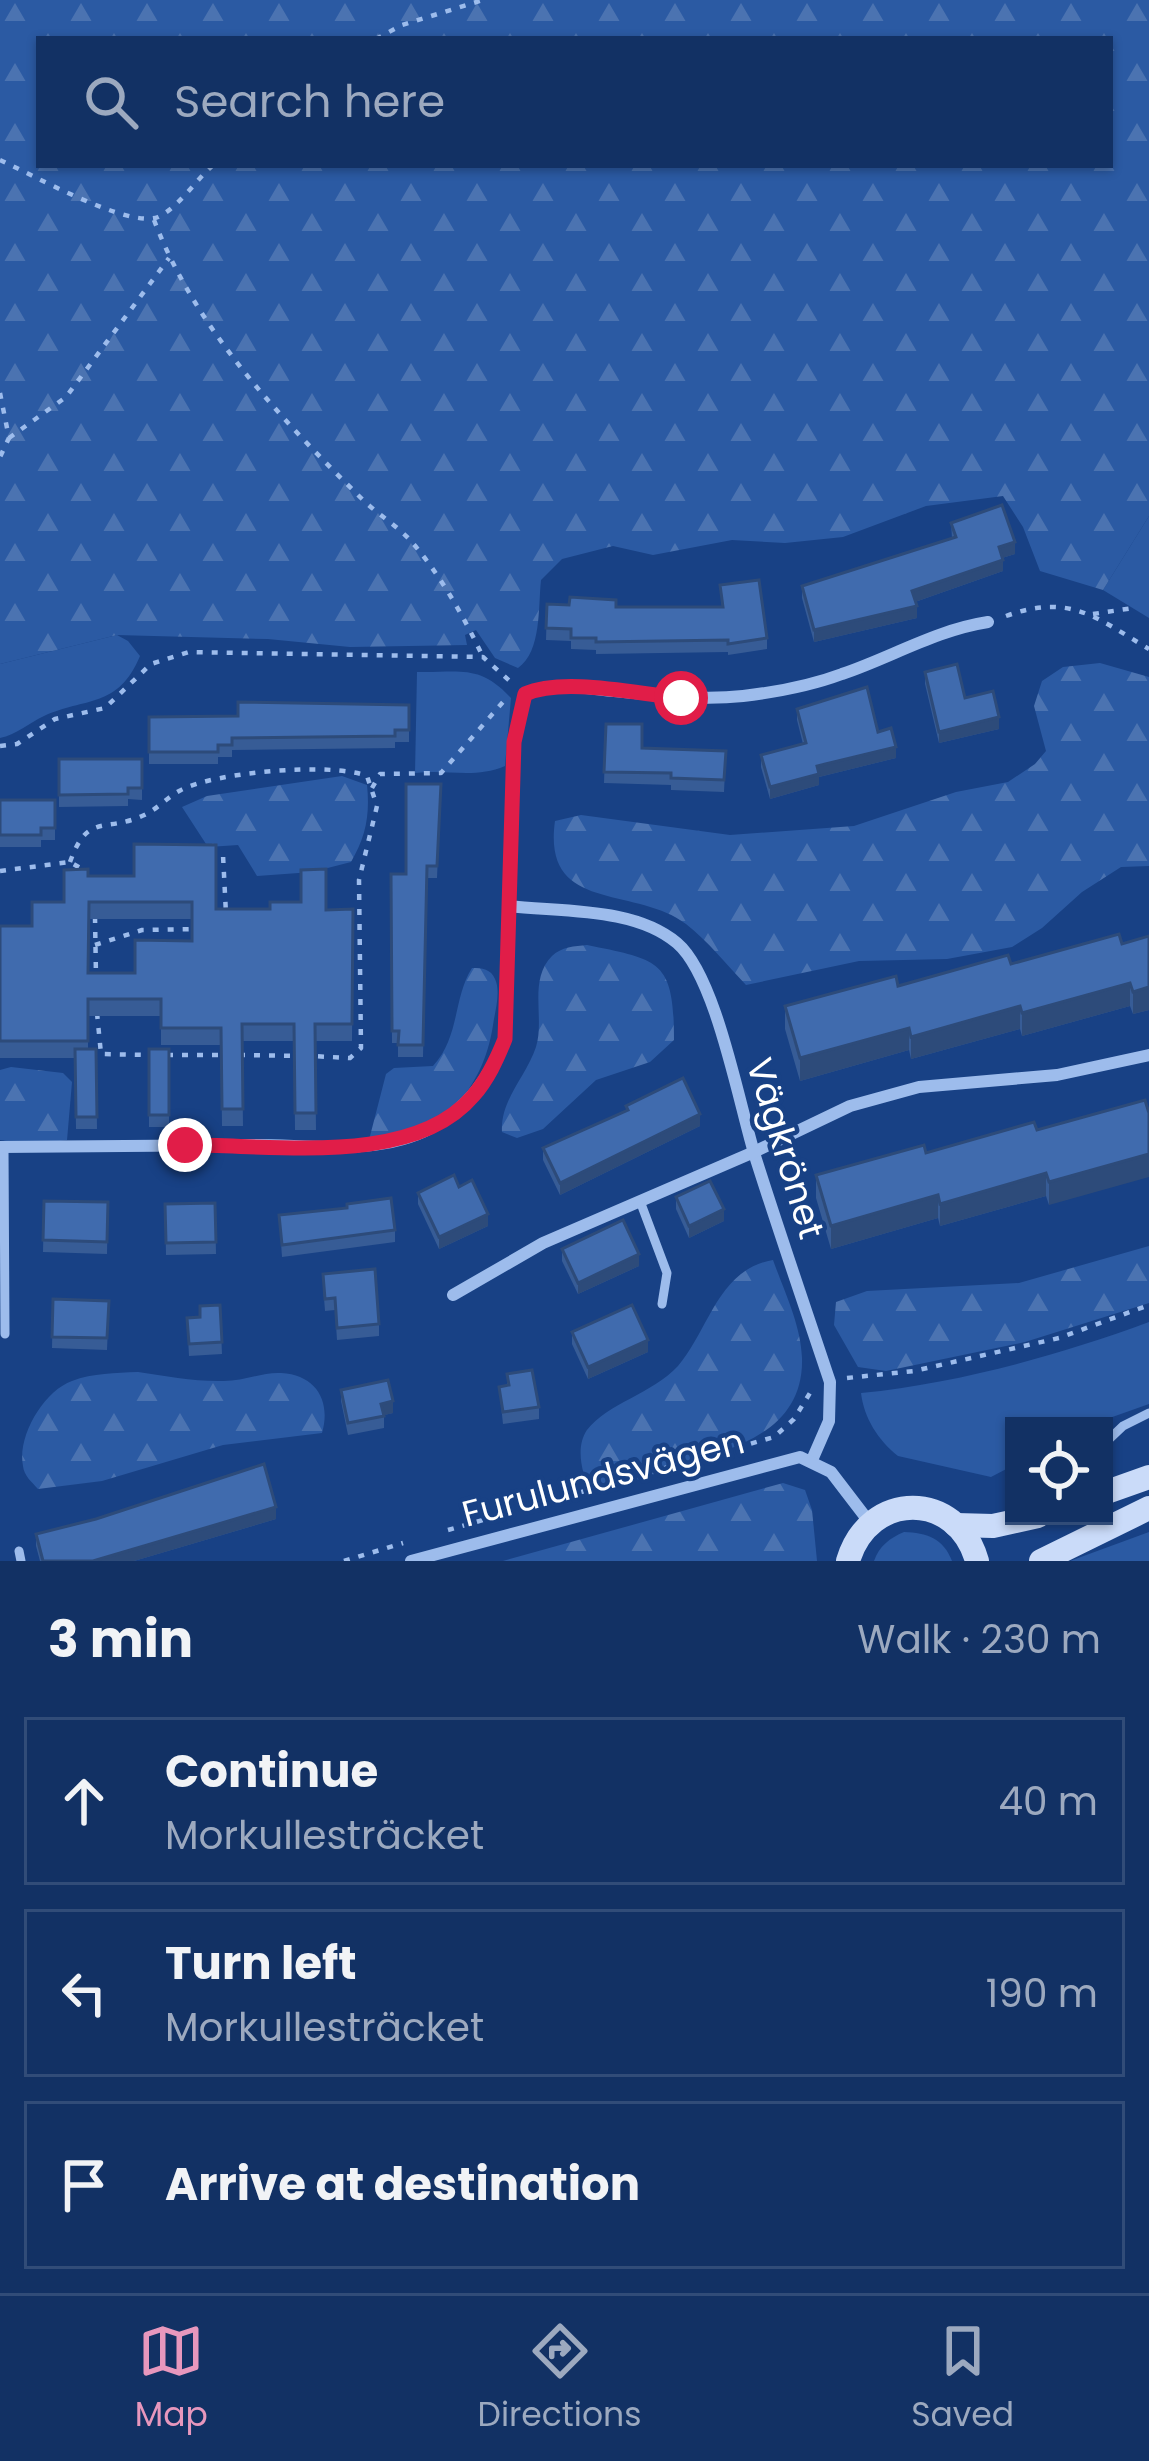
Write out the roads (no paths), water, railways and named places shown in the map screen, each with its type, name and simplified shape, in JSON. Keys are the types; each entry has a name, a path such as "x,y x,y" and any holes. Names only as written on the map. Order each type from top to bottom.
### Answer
{"street":[{"path":"2,1148 314,1147 375,1144 427,1130 472,1098 493,1069 505,1039 514,742 525,694 540,687 565,686 681,698 793,689 842,674 950,628 988,622"},
{"name":"Vägkrönet","path":"509,906 635,921 677,943 694,963 830,1382 830,1420 812,1460"},
{"path":"453,1295 543,1243 754,1152 828,1114 891,1094 1058,1075 1149,1055"},
{"name":"Furulundsvägen","path":"411,1561 782,1459 812,1460"},
{"path":"812,1460 831,1472 870,1523"},
{"path":"1113,1490 1149,1477"},
{"path":"847,1556 870,1523 889,1510 917,1508 956,1525 971,1543 977,1561"},
{"path":"1041,1561 1149,1508"},
{"path":"956,1525 1005,1523"}],"lane":[{"path":"2,1148 5,1334"},
{"path":"640,1201 667,1273 662,1304"},
{"path":"1113,1435 1149,1413"}]}
